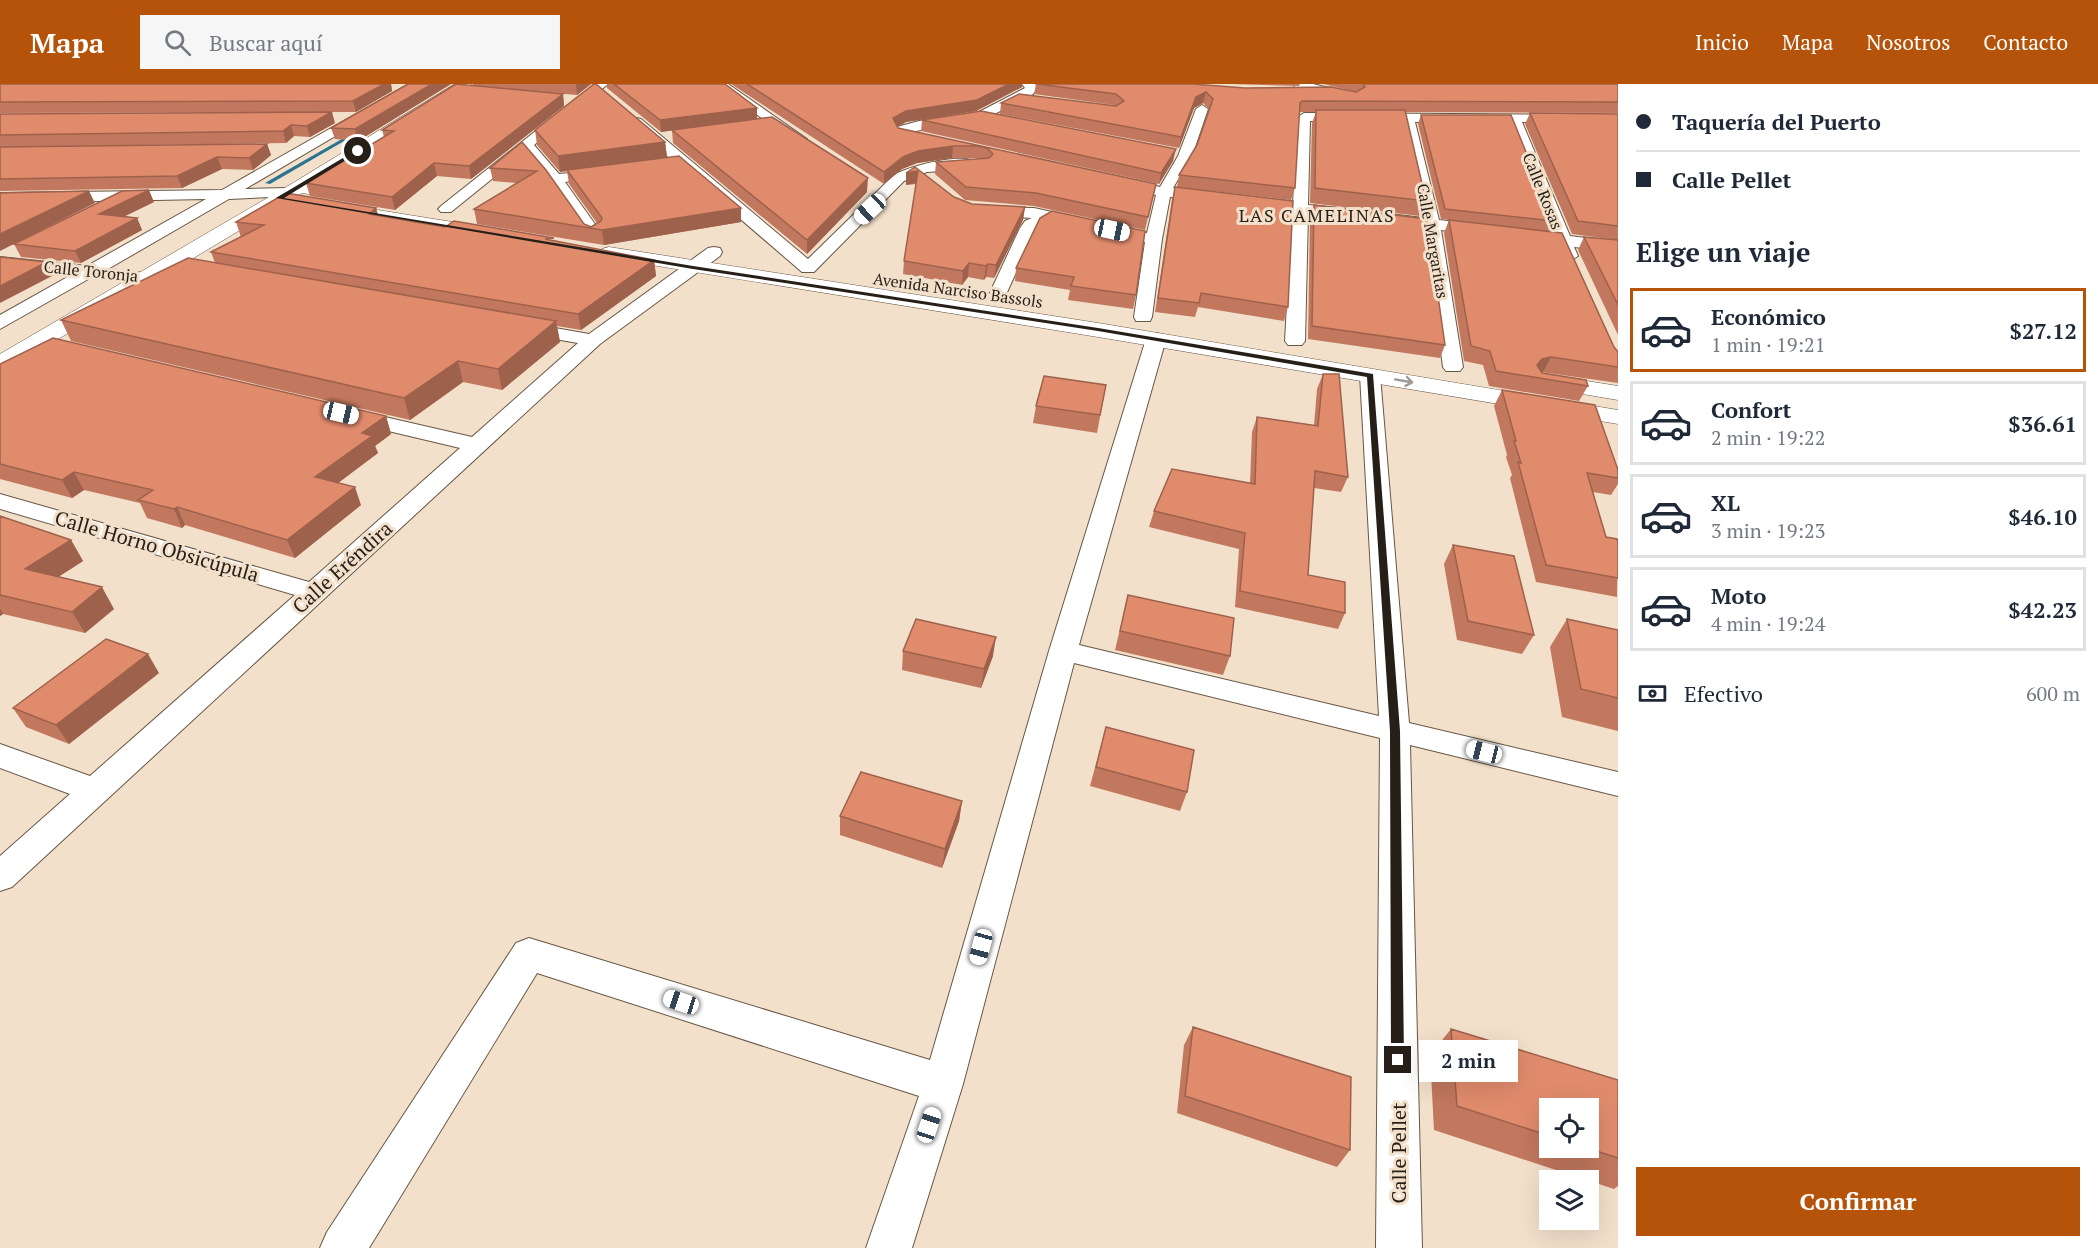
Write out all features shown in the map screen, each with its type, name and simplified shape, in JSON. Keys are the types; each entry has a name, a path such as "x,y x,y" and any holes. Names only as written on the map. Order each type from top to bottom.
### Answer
{"street":[{"path":"394,85 417,84"},
{"path":"0,323 417,84"},
{"path":"720,84 815,149"},
{"path":"943,144 909,138 903,134 902,130 919,125 980,116 1032,88 1028,84"},
{"path":"0,364 289,193 461,87 478,92"},
{"path":"1294,88 1353,97"},
{"path":"446,209 581,101 602,89"},
{"path":"1016,98 1038,101"},
{"path":"558,99 581,101"},
{"path":"889,1248 943,1084 1155,326 1154,239 1164,192 1202,109"},
{"path":"622,110 808,268 880,191 899,178 915,170 944,165 992,166"},
{"path":"980,116 1003,120"},
{"path":"334,117 357,117"},
{"path":"1295,340 1304,117 1618,119"},
{"name":"Calle Margaritas","path":"1407,117 1432,224 1453,367"},
{"name":"Calle Rosas","path":"1514,119 1577,270"},
{"path":"753,126 775,123"},
{"path":"656,139 677,136"},
{"path":"526,145 555,179 594,234"},
{"path":"279,149 303,149"},
{"path":"659,165 683,162"},
{"path":"555,179 624,170"},
{"path":"915,170 932,181"},
{"path":"1100,177 1164,192 1618,247"},
{"path":"0,211 43,185"},
{"path":"0,198 289,193 446,209 506,228 289,193"},
{"path":"97,211 129,195"},
{"path":"971,209 1034,213 1154,239"},
{"path":"997,297 1028,228 1031,224 1048,216"},
{"name":"Avenida Narciso Bassols","path":"1155,326 693,267 575,239 594,234 997,297 1155,326 1370,375 1618,417"},
{"path":"0,260 21,248"},
{"name":"Calle Eréndira","path":"0,877 593,340 714,252"},
{"name":"Calle Toronja","path":"0,260 146,278"},
{"path":"498,324 593,340"},
{"path":"1272,337 1318,344"},
{"path":"1430,363 1476,371"},
{"name":"Calle Pellet","path":"1370,375 1395,731 1399,1248"},
{"path":"1524,378 1618,393"},
{"path":"326,409 477,445"},
{"name":"Calle Horno Obsicúpula","path":"0,501 315,592"},
{"path":"1063,651 1618,784"},
{"path":"0,756 95,791"},
{"path":"343,1248 529,954 943,1084"}],"building":[{"path":"0,84 384,84 353,101 0,102"},
{"path":"408,84 432,84 355,129 331,128"},
{"path":"456,84 563,94 469,166 434,163 392,197 306,183 394,131 382,130"},
{"path":"594,84 665,142 558,156 535,130"},
{"path":"614,84 725,84 757,108 660,120"},
{"path":"747,84 1009,84 977,100 906,111 893,118 898,128 1156,184 1148,217 1036,193 966,187 936,162 989,158 993,154 987,148 977,146 953,146 918,151 903,157 884,172"},
{"path":"1037,84 1193,84 1245,88 1331,87 1356,92 1365,87 1363,84 1618,84 1618,102 1302,101 1300,103 1295,188 1179,175 1197,145 1213,99 1206,92 1196,97 1181,137 1001,103 1019,94 1116,106 1124,101 1116,94"},
{"path":"1316,110 1405,110 1426,201 1315,188"},
{"path":"981,111 1176,149 1161,173 922,120"},
{"path":"332,112 307,126 291,125 283,131 0,135 0,114"},
{"path":"1530,113 1618,114 1618,226 1578,221"},
{"path":"1421,115 1511,115 1554,221 1445,209"},
{"path":"772,117 868,178 807,240 672,130"},
{"path":"522,142 546,170 584,224 591,227 602,218 567,170 679,156 741,208 602,230 474,209 537,171 490,168"},
{"path":"267,144 249,158 217,157 177,176 0,179 0,147"},
{"path":"915,167 954,197 972,204 1025,207 996,265 969,263 963,271 904,261 918,171 906,173"},
{"path":"1175,187 1293,201 1288,307 1201,293 1199,303 1158,298"},
{"path":"149,190 99,214 137,218 75,251 14,244 122,191"},
{"path":"89,191 0,234 0,193"},
{"path":"286,193 376,208 369,214 445,227 454,221 554,238 545,239 654,260 578,314 211,252 264,225 236,222"},
{"path":"1314,205 1427,219 1445,345 1312,326"},
{"path":"1052,211 1145,231 1136,295 1071,286 1074,277 1016,268 1040,218"},
{"path":"1449,220 1562,233 1618,352 1618,367 1551,357 1542,359 1537,365 1542,373 1586,380 1588,386 1496,371 1490,351 1471,346"},
{"path":"1584,237 1618,240 1618,305"},
{"path":"0,257 47,262 0,286"},
{"path":"188,258 556,321 498,369 458,361 404,398 61,320"},
{"path":"53,338 386,416 362,433 372,436 315,477 355,487 287,540 177,507 174,509 138,500 153,490 74,472 62,480 0,464 0,364"},
{"path":"1323,374 1339,374 1348,477 1315,471 1308,575 1345,582 1345,613 1240,591 1245,533 1154,511 1172,469 1255,484 1257,417 1318,426"},
{"path":"1044,376 1106,385 1100,415 1036,406"},
{"path":"1502,390 1595,405 1618,470 1618,478 1587,473 1606,537 1617,539 1618,542 1618,578 1546,565 1518,462 1521,463"},
{"path":"0,516 71,540 25,569 102,587 72,612 0,595"},
{"path":"1453,545 1514,556 1534,635 1468,621"},
{"path":"1128,595 1234,618 1230,656 1120,631"},
{"path":"916,619 996,637 984,669 903,651"},
{"path":"1567,619 1618,630 1618,698 1581,689"},
{"path":"106,639 148,654 56,725 13,708"},
{"path":"1106,727 1194,750 1187,792 1096,767"},
{"path":"861,772 962,801 945,849 840,816"},
{"path":"1193,1027 1351,1077 1350,1150 1185,1096"},
{"path":"1451,1029 1618,1080 1618,1158 1599,1152 1599,1098 1539,1098 1539,1132 1457,1106"}],"waterway":[{"path":"268,183 356,133"}],"district":[{"name":"LAS CAMELINAS","path":"1317,215"}],"route":[{"path":"358,151 279,198 693,267 1370,375 1395,731 1398,1060"}]}
